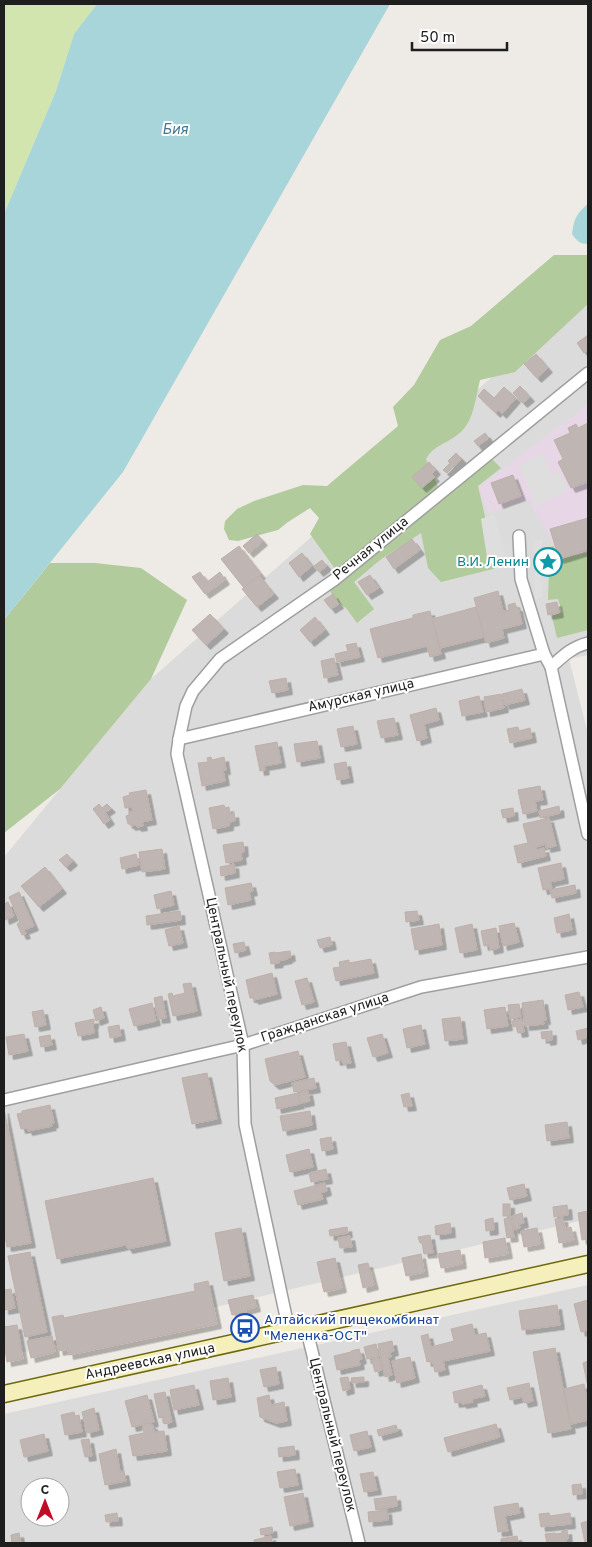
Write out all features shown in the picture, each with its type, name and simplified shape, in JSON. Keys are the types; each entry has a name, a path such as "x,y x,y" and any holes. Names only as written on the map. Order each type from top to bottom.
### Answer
{"street":[{"name":"Речная улица","path":"179,739 186,706 193,691 220,660 334,580 588,373"},
{"path":"519,536 521,579 544,654 551,667 588,834"},
{"path":"551,667 568,651 588,643"},
{"name":"Амурская улица","path":"179,739 544,654"},
{"name":"Центральный переулок","path":"179,739 177,754 242,1045 245,1124 289,1330"},
{"name":"Гражданская улица","path":"4,1100 242,1045 421,987 588,957"},
{"name":"Андреевская улица","path":"4,1394 588,1264"},
{"name":"Центральный переулок","path":"306,1327 359,1543"}],"shaded area":[{"path":"588,292 588,655 569,659 588,734 588,1219 4,1357 4,857 151,679"},
{"path":"588,405 588,556 561,564 549,536 528,499 488,513 479,487"},
{"path":"542,453 552,474 560,473 569,489 536,507 519,466"},
{"path":"495,514 509,567 495,570 487,557 481,519"},
{"path":"542,539 542,597 535,600 534,542"},
{"path":"588,1285 588,1543 4,1543 4,1414"}],"green space":[{"path":"4,4 97,4 74,34 56,91 4,214"},
{"path":"554,255 588,255 588,304 515,372 480,380 473,411 467,425 456,436 432,451 426,459 440,491 338,573 310,534 319,518 310,508 278,530 238,541 229,540 224,529 225,521 237,509 254,501 303,485 327,486 398,426 393,407 414,385 440,340 471,326"},
{"path":"490,457 501,468 478,486 497,568 441,582 428,568 421,533 380,560 354,582 374,609 357,623 346,608 334,600 330,590"},
{"path":"554,546 557,560 588,552 588,630 557,638 552,616 562,612 558,599 548,600 549,570 547,548"},
{"path":"50,563 95,563 141,568 187,600 151,679 60,789 4,833 4,620"}],"water":[{"name":"Бия","path":"97,4 390,4 123,472 4,620 4,214 56,91 74,34"},
{"path":"588,204 588,244 579,242 572,234 576,217"}],"building":[{"path":"588,335 588,350 584,353 577,343"},
{"path":"536,354 548,368 537,378 524,364"},
{"path":"520,386 530,397 523,403 513,393"},
{"path":"504,387 516,398 502,414 498,410 496,413 478,396 484,389 494,398"},
{"path":"588,423 588,482 571,488 558,462 563,459 554,440 570,433 568,428 576,424 578,428"},
{"path":"485,433 489,438 478,446 474,441"},
{"path":"456,453 462,459 447,473 443,470"},
{"path":"429,462 436,470 432,474 435,477 422,488 412,477"},
{"path":"513,475 521,496 499,504 491,483"},
{"path":"588,518 588,550 559,559 550,529"},
{"path":"257,534 263,541 249,553 243,546"},
{"path":"412,539 420,550 394,569 386,557"},
{"path":"239,546 261,574 244,588 221,559"},
{"path":"302,553 312,566 299,577 289,563"},
{"path":"322,560 327,566 319,572 314,566"},
{"path":"200,572 207,582 220,572 225,580 205,594 192,577"},
{"path":"370,575 379,588 367,595 358,582"},
{"path":"259,576 274,594 257,607 242,589"},
{"path":"498,591 503,611 509,610 508,605 515,603 516,607 518,607 522,624 502,629 504,638 486,643 474,598"},
{"path":"333,594 339,604 331,609 324,600"},
{"path":"557,602 559,613 548,615 546,604"},
{"path":"476,607 484,637 440,648 432,619"},
{"path":"430,611 441,654 430,657 427,646 378,658 370,629 413,618 413,615"},
{"path":"210,614 224,629 206,645 192,630"},
{"path":"315,617 325,630 310,642 300,630"},
{"path":"356,643 360,657 337,662 335,654 348,651 346,645"},
{"path":"334,658 338,675 324,678 321,661"},
{"path":"286,678 288,690 272,693 269,681"},
{"path":"522,689 525,700 505,705 502,694"},
{"path":"501,694 504,708 486,712 484,697"},
{"path":"479,696 483,712 462,716 459,701"},
{"path":"436,708 439,720 424,724 427,738 417,741 410,715"},
{"path":"394,718 398,735 381,738 377,721"},
{"path":"353,726 357,744 341,747 337,729"},
{"path":"518,727 519,731 530,728 532,738 510,743 507,729"},
{"path":"317,741 320,758 297,762 294,744"},
{"path":"277,742 281,763 264,766 265,770 260,771 255,746"},
{"path":"211,757 212,760 224,757 226,770 223,770 225,781 202,786 198,763 208,762 207,758"},
{"path":"346,762 349,778 337,780 334,764"},
{"path":"540,786 543,800 535,801 537,811 523,814 518,790"},
{"path":"146,790 152,820 142,822 143,826 131,826 128,824 126,816 129,815 129,812 133,811 132,807 125,808 123,797 130,795 129,793"},
{"path":"99,804 102,808 107,804 111,808 105,812 110,820 104,824 93,809"},
{"path":"224,805 225,808 229,807 230,814 234,813 235,821 229,822 229,826 213,829 209,808"},
{"path":"559,806 560,813 540,818 539,811"},
{"path":"513,808 514,816 503,818 501,810"},
{"path":"549,818 556,846 546,848 546,844 536,847 537,850 544,848 546,856 518,863 514,846 528,843 523,824"},
{"path":"243,842 244,852 241,853 242,860 226,863 223,845"},
{"path":"162,849 165,869 142,872 139,852"},
{"path":"67,854 73,861 66,867 59,860"},
{"path":"136,854 139,865 122,869 120,858"},
{"path":"561,863 564,879 550,882 552,888 543,890 538,868"},
{"path":"234,864 235,873 221,876 220,867"},
{"path":"45,867 62,889 39,907 21,886"},
{"path":"251,883 253,891 249,892 251,900 228,905 225,888"},
{"path":"575,885 576,893 552,898 550,890"},
{"path":"171,891 174,905 157,909 154,895"},
{"path":"19,892 34,926 24,930 26,934 22,935 17,924 20,922 9,897"},
{"path":"8,902 14,916 5,920 4,904"},
{"path":"180,911 181,920 147,925 146,916"},
{"path":"417,911 419,920 406,922 405,912"},
{"path":"569,914 572,930 557,933 554,918"},
{"path":"514,923 519,942 503,946 499,926"},
{"path":"439,924 442,945 415,950 411,929"},
{"path":"472,924 477,950 460,953 455,928"},
{"path":"179,926 183,943 169,946 165,930"},
{"path":"496,928 499,948 490,950 489,945 484,946 481,931"},
{"path":"330,937 332,945 320,948 317,940"},
{"path":"244,942 246,950 235,953 233,944"},
{"path":"290,951 291,957 278,961 279,963 271,964 269,953"},
{"path":"371,959 374,973 336,981 333,968 340,967 339,962 349,960 349,963"},
{"path":"272,973 277,994 254,1000 254,998 250,998 246,980"},
{"path":"307,978 314,1002 302,1005 295,981"},
{"path":"191,983 197,1011 173,1016 168,994 172,993 173,996 185,993 183,984"},
{"path":"579,992 583,1007 568,1010 565,995"},
{"path":"162,996 166,1018 158,1019 154,998"},
{"path":"543,1000 546,1020 543,1020 544,1024 525,1026 522,1003"},
{"path":"152,1003 156,1021 134,1026 129,1009"},
{"path":"519,1004 521,1017 510,1019 508,1005"},
{"path":"101,1007 104,1018 96,1021 93,1010"},
{"path":"505,1007 508,1026 487,1029 484,1010"},
{"path":"43,1010 46,1025 35,1027 32,1012"},
{"path":"460,1017 463,1039 445,1041 442,1019"},
{"path":"94,1019 94,1033 78,1036 75,1023"},
{"path":"522,1019 524,1032 518,1033 516,1026 513,1027 512,1021"},
{"path":"119,1025 121,1036 110,1038 108,1027"},
{"path":"421,1025 425,1044 407,1048 403,1029"},
{"path":"588,1028 588,1037 578,1040 576,1031"},
{"path":"552,1031 552,1040 546,1041 546,1038 542,1039 541,1032"},
{"path":"24,1034 28,1051 9,1055 6,1037"},
{"path":"382,1034 388,1053 373,1057 367,1038"},
{"path":"50,1035 52,1045 41,1047 39,1037"},
{"path":"346,1042 351,1063 343,1064 342,1060 336,1061 333,1044"},
{"path":"298,1051 305,1077 275,1085 270,1081 265,1059"},
{"path":"207,1073 217,1119 192,1124 182,1078"},
{"path":"314,1078 316,1088 294,1092 292,1083"},
{"path":"308,1091 310,1101 301,1103 299,1093"},
{"path":"298,1093 300,1104 277,1109 275,1098"},
{"path":"409,1093 412,1106 404,1107 401,1095"},
{"path":"50,1105 54,1123 51,1124 52,1126 28,1131 27,1128 21,1129 17,1114 22,1113 22,1111"},
{"path":"4,1109 31,1243 7,1247 4,1231"},
{"path":"310,1111 312,1125 283,1131 280,1116"},
{"path":"567,1122 569,1138 547,1141 545,1125"},
{"path":"331,1137 333,1149 322,1151 320,1139"},
{"path":"309,1149 313,1167 290,1172 286,1155"},
{"path":"326,1169 328,1179 311,1182 309,1173"},
{"path":"153,1178 166,1241 128,1249 126,1245 57,1259 45,1201"},
{"path":"325,1183 327,1191 321,1193 323,1199 298,1205 294,1191"},
{"path":"524,1184 527,1196 510,1200 507,1188"},
{"path":"503,1204 510,1204 510,1216 503,1216"},
{"path":"567,1205 568,1215 554,1217 553,1207"},
{"path":"588,1211 588,1239 582,1240 578,1213"},
{"path":"522,1213 524,1223 519,1224 520,1228 514,1229 512,1216"},
{"path":"493,1218 494,1230 486,1231 485,1220"},
{"path":"511,1218 514,1237 507,1238 504,1219"},
{"path":"563,1218 565,1229 571,1227 574,1240 559,1243 555,1219"},
{"path":"450,1223 451,1233 436,1235 435,1226"},
{"path":"347,1227 348,1233 330,1236 329,1230"},
{"path":"241,1228 250,1276 224,1281 215,1233"},
{"path":"537,1228 540,1244 524,1247 521,1231"},
{"path":"430,1235 433,1253 424,1254 422,1243 420,1243 418,1237"},
{"path":"350,1236 352,1247 340,1248 338,1238"},
{"path":"505,1238 508,1254 485,1258 483,1242"},
{"path":"460,1250 462,1264 441,1268 438,1254"},
{"path":"30,1252 47,1332 25,1337 8,1256"},
{"path":"421,1254 424,1272 406,1276 402,1258"},
{"path":"335,1258 342,1288 324,1292 317,1262"},
{"path":"368,1263 374,1285 363,1288 358,1265"},
{"path":"208,1281 217,1324 69,1355 68,1349 59,1351 52,1317 63,1315 64,1318 195,1291 194,1284"},
{"path":"11,1289 15,1308 4,1310 4,1290"},
{"path":"253,1295 256,1307 245,1310 246,1312 232,1315 228,1300"},
{"path":"588,1300 588,1330 581,1332 574,1304"},
{"path":"557,1305 560,1325 522,1330 519,1311"},
{"path":"472,1324 475,1335 486,1333 490,1351 443,1361 445,1370 435,1372 433,1363 427,1362 421,1336 428,1334 431,1347 454,1341 451,1329"},
{"path":"17,1325 23,1359 7,1362 4,1327"},
{"path":"52,1336 55,1352 31,1358 27,1341"},
{"path":"392,1341 394,1351 390,1352 391,1357 388,1358 392,1375 385,1377 378,1344"},
{"path":"376,1344 379,1357 367,1359 364,1347"},
{"path":"555,1348 571,1429 548,1433 533,1352"},
{"path":"359,1349 362,1359 359,1360 360,1365 337,1370 334,1356"},
{"path":"410,1357 415,1378 397,1383 392,1361"},
{"path":"379,1358 382,1370 375,1372 372,1360"},
{"path":"588,1361 588,1387 583,1363"},
{"path":"276,1367 279,1384 264,1387 260,1370"},
{"path":"348,1377 350,1389 343,1391 340,1378"},
{"path":"364,1377 364,1382 352,1383 351,1378"},
{"path":"228,1378 231,1397 213,1400 210,1381"},
{"path":"529,1383 533,1401 524,1403 522,1397 510,1400 507,1388"},
{"path":"584,1384 588,1404 588,1420 571,1424 564,1389"},
{"path":"194,1385 199,1405 174,1410 170,1390"},
{"path":"482,1385 485,1396 472,1399 473,1402 455,1403 453,1392"},
{"path":"165,1392 172,1422 164,1424 163,1417 159,1418 154,1394"},
{"path":"147,1395 154,1422 132,1427 125,1401"},
{"path":"269,1395 271,1405 284,1402 287,1421 276,1423 260,1417 257,1398"},
{"path":"94,1408 99,1430 87,1433 82,1412"},
{"path":"74,1412 75,1416 79,1415 82,1432 65,1435 61,1415"},
{"path":"150,1423 153,1425 154,1432 164,1431 167,1451 133,1456 129,1436 144,1433 142,1424"},
{"path":"496,1424 500,1437 448,1452 444,1438"},
{"path":"396,1425 398,1431 379,1436 377,1430"},
{"path":"367,1431 371,1447 354,1451 350,1435"},
{"path":"44,1434 48,1451 24,1457 20,1440"},
{"path":"89,1439 92,1456 85,1457 81,1440"},
{"path":"294,1446 295,1455 279,1457 278,1448"},
{"path":"116,1449 120,1472 124,1471 126,1481 105,1485 99,1454"},
{"path":"295,1469 298,1485 280,1488 277,1472"},
{"path":"373,1472 377,1490 364,1492 360,1474"},
{"path":"581,1484 582,1494 573,1495 572,1485"},
{"path":"303,1493 309,1522 290,1526 284,1497"},
{"path":"396,1496 397,1506 376,1510 374,1499"},
{"path":"518,1503 520,1513 505,1516 508,1531 498,1532 494,1507"},
{"path":"387,1510 388,1520 369,1522 368,1512"},
{"path":"117,1513 118,1521 106,1522 105,1515"},
{"path":"549,1513 550,1516 570,1513 571,1524 541,1527 539,1514"},
{"path":"588,1521 588,1543 585,1543 581,1523"},
{"path":"272,1527 273,1533 261,1535 260,1529"},
{"path":"567,1530 568,1539 566,1543 547,1543 545,1534 562,1533 562,1531"},
{"path":"19,1533 21,1543 12,1543 11,1535"},
{"path":"271,1536 272,1543 254,1543 254,1540"},
{"path":"517,1536 518,1543 501,1543 501,1539"}],"place":[{"name":"В.И. Ленин","path":"548,562"},
{"name":"Алтайский пищекомбинат \"Меленка-ОСТ\"","path":"245,1328"}]}
